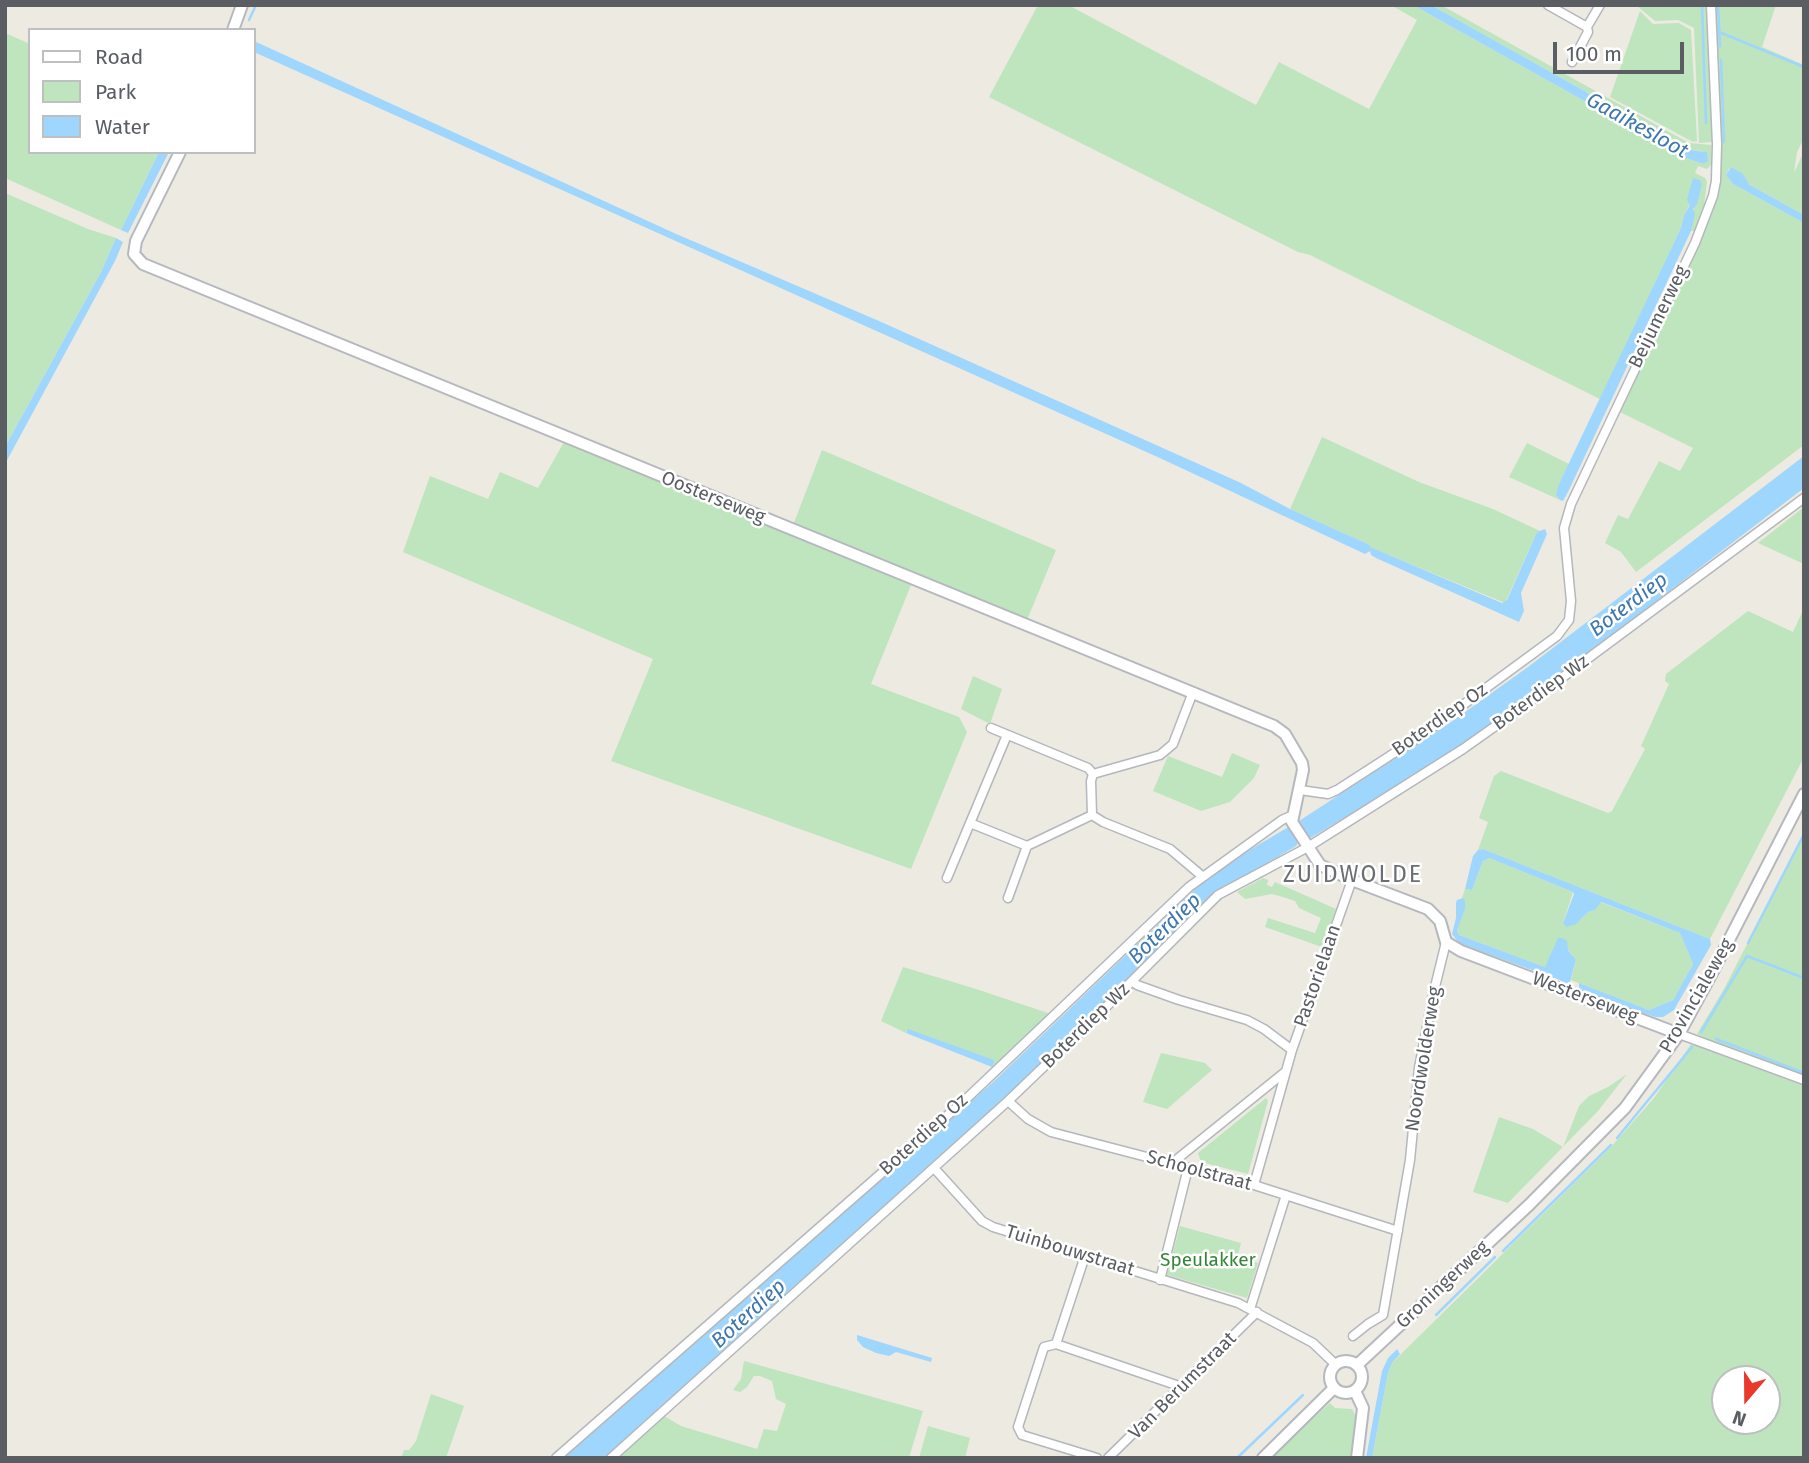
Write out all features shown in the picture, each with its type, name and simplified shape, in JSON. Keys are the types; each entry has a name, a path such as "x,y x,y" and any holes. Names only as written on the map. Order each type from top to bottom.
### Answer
{"street":[{"path":"234,28 242,5"},
{"path":"1549,5 1587,27"},
{"path":"1572,62 1600,5"},
{"name":"Beijumerweg","path":"1569,620 1571,600 1564,528 1571,504 1695,243 1713,196 1717,151 1711,5"},
{"name":"Oosterseweg","path":"179,154 134,248 137,259 150,269 1274,726 1285,734 1302,763 1300,790 1293,819"},
{"name":"Boterdiep Wz","path":"611,1458 1008,1101 1218,895 1307,845 1463,748 1528,704 1804,498"},
{"name":"Boterdiep Oz","path":"1300,790 1328,794 1337,790 1422,735 1557,636 1569,620"},
{"path":"1093,774 1160,755 1167,750 1173,744 1193,692"},
{"path":"991,728 1088,768 1093,774"},
{"path":"947,878 1007,735"},
{"path":"1092,815 1093,774"},
{"name":"Provincialeweg","path":"1529,1205 1625,1108 1679,1034 1804,794"},
{"path":"1007,898 1027,846 1092,815"},
{"path":"1092,815 1170,849 1202,876"},
{"path":"1293,819 1321,865 1428,909 1440,921 1446,942"},
{"name":"Boterdiep Oz","path":"556,1458 964,1101 1202,876 1282,820 1293,819"},
{"path":"970,823 1027,846"},
{"name":"Pastorielaan","path":"1254,1185 1292,1050 1352,880"},
{"name":"Westerseweg","path":"1446,942 1461,951 1804,1080"},
{"name":"Noordwolderweg","path":"1353,1336 1383,1315 1410,1160 1419,1069 1446,942"},
{"path":"1132,981 1179,1000 1247,1020 1292,1050"},
{"path":"1171,1164 1285,1072"},
{"name":"Schoolstraat","path":"1008,1101 1028,1119 1051,1132 1254,1185 1398,1231"},
{"name":"Tuinbouwstraat","path":"934,1168 982,1221 993,1227 1238,1303 1313,1343 1335,1364"},
{"path":"1160,1280 1188,1168"},
{"path":"1254,1311 1286,1195"},
{"name":"Groningerweg","path":"1357,1365 1529,1205"},
{"path":"1056,1344 1085,1256"},
{"name":"Van Berumstraat","path":"1108,1458 1182,1387 1254,1311"},
{"path":"1097,1458 1018,1432 1018,1424 1044,1347 1056,1344 1182,1387"},
{"path":"1349,1360 1357,1365 1361,1370 1362,1381 1354,1391 1344,1393 1334,1388 1329,1376 1335,1364 1349,1360"},
{"path":"1263,1458 1334,1388"},
{"path":"1354,1391 1363,1408 1357,1458"}],"green space":[{"path":"1038,5 1068,5 1256,105 1279,62 1369,109 1417,20 1391,5 1413,5 1686,158 1703,164 1703,151 1690,150 1431,5 1441,5 1689,143 1711,145 1712,164 1707,169 1698,166 1695,173 1707,182 1704,205 1694,231 1691,231 1694,207 1690,204 1684,215 1681,228 1600,399 989,97"},
{"path":"1636,5 1707,5 1711,142 1699,143 1694,28 1678,20 1655,21"},
{"path":"1716,5 1776,5 1762,47 1804,65 1804,138 1797,152 1794,173 1804,151 1804,215 1750,185 1740,172 1730,167 1726,175 1733,184 1804,223 1804,445 1636,572 1621,552 1605,543 1618,515 1628,519 1659,461 1680,471 1693,448 1620,412 1713,211 1720,187"},
{"path":"1640,11 1653,24 1679,23 1691,30 1697,141 1693,142 1610,97"},
{"path":"5,33 28,43 28,154 158,154 121,230 5,178"},
{"path":"5,193 88,229 116,238 101,272 5,447"},
{"path":"1322,437 1419,482 1493,509 1540,531 1537,532 1505,603 1369,547 1370,545 1290,509"},
{"path":"564,442 911,585 871,684 959,717 967,732 911,869 611,761 653,659 403,552 430,476 488,499 500,472 538,488"},
{"path":"1527,443 1569,464 1558,486 1556,495 1560,500 1509,477"},
{"path":"822,450 1056,550 1027,620 793,525"},
{"path":"1804,507 1804,564 1758,543"},
{"path":"1804,608 1804,757 1710,939 1483,849 1478,850 1488,822 1479,818 1494,776 1501,771 1608,813 1612,811 1645,749 1641,746 1669,684 1665,681 1666,674 1748,611 1793,632"},
{"path":"973,676 1002,689 990,724 961,709"},
{"path":"1232,753 1260,765 1254,778 1230,802 1201,811 1153,791 1168,756 1222,777"},
{"path":"1804,833 1804,1076 1697,1034 1724,989"},
{"path":"1489,858 1573,892 1563,923 1580,920 1588,912 1595,910 1600,902 1680,933 1693,964 1673,1000 1649,1010 1571,980 1576,961 1568,949 1545,967 1459,935 1457,931 1465,908 1465,900 1462,898 1465,889 1472,890 1483,861"},
{"path":"1263,878 1268,880 1267,885 1272,887 1275,882 1336,909 1322,947 1265,927 1268,918 1315,933 1321,918 1299,908 1295,901 1283,897 1272,894 1245,899 1237,892"},
{"path":"903,967 1051,1014 996,1066 881,1021"},
{"path":"1691,1044 1804,1086 1804,1458 1372,1458 1392,1363 1610,1148 1654,1098"},
{"path":"1161,1053 1205,1063 1212,1070 1167,1109 1143,1102"},
{"path":"1627,1074 1598,1111 1563,1147 1579,1106 1589,1096"},
{"path":"1266,1098 1268,1101 1248,1174 1201,1162 1198,1153"},
{"path":"1499,1117 1533,1129 1563,1147 1508,1203 1473,1192"},
{"name":"Speulakker","path":"1180,1226 1241,1243 1238,1255 1258,1263 1247,1298 1167,1275"},
{"path":"744,1361 923,1411 909,1458 616,1458 664,1416 681,1426 757,1449 764,1429 777,1431 786,1404 776,1399 772,1381 760,1376 754,1376 740,1392 733,1390 741,1379"},
{"path":"431,1394 464,1406 446,1458 401,1458 404,1450 409,1450 416,1441"},
{"path":"1330,1403 1335,1408 1352,1409 1359,1422 1353,1458 1269,1458"},
{"path":"928,1426 970,1438 965,1458 919,1458"}],"water":[{"name":"Gaaikesloot","path":"1413,5 1431,5 1690,150 1707,152 1708,161 1703,164 1686,158"},
{"path":"256,42 674,233 879,321 1241,483 1370,547 1502,603 1507,600 1537,532 1545,529 1547,534 1521,593 1524,611 1519,622 1376,558 1370,551 1365,554 1162,459 256,53"},
{"path":"158,154 168,154 128,233 121,230"},
{"path":"1731,167 1742,173 1750,185 1804,215 1804,223 1733,184 1726,175"},
{"path":"1693,178 1700,180 1702,184 1693,209 1695,214 1691,231 1568,492 1563,501 1560,500 1556,495 1558,486 1681,228 1690,205 1687,200"},
{"path":"116,238 123,242 115,261 5,464 5,447 101,272"},
{"name":"Boterdiep","path":"1804,456 1804,488 1587,654 1415,776 1312,837 1299,841 1296,846 1217,893 1023,1082 669,1403 605,1458 564,1458 992,1083 1214,871 1302,819 1451,722 1528,667"},
{"path":"1483,849 1710,939 1711,945 1674,1010 1663,1017 1655,1017 1587,993 1579,988 1579,983 1649,1010 1673,1000 1693,964 1680,933 1601,902 1576,924 1566,927 1563,923 1573,892 1489,858 1483,861 1472,890 1465,889 1473,856"},
{"path":"1463,898 1465,909 1457,931 1459,935 1545,967 1558,938 1562,938 1567,941 1568,950 1576,960 1570,982 1567,985 1560,980 1460,944 1452,934 1456,903"},
{"path":"908,1029 994,1060 994,1063 992,1067 906,1033"},
{"path":"857,1335 932,1358 931,1362 896,1352 889,1356 876,1353 863,1347 857,1340"},
{"path":"1397,1349 1400,1354 1388,1373 1372,1458 1366,1458 1382,1371 1388,1358"}],"waterway":[{"path":"249,20 256,5"},
{"path":"1702,5 1706,123"},
{"path":"1718,5 1720,46"},
{"path":"1719,32 1804,67"},
{"path":"1721,60 1724,142"},
{"path":"1748,943 1804,834"},
{"path":"1701,1032 1747,956 1804,978"},
{"path":"1716,1039 1804,1073"},
{"path":"1617,1138 1692,1047"},
{"path":"1503,1251 1611,1145"},
{"path":"1436,1315 1495,1257"},
{"path":"1237,1458 1303,1395"}],"district":[{"name":"ZUIDWOLDE","path":"1353,876"}]}
